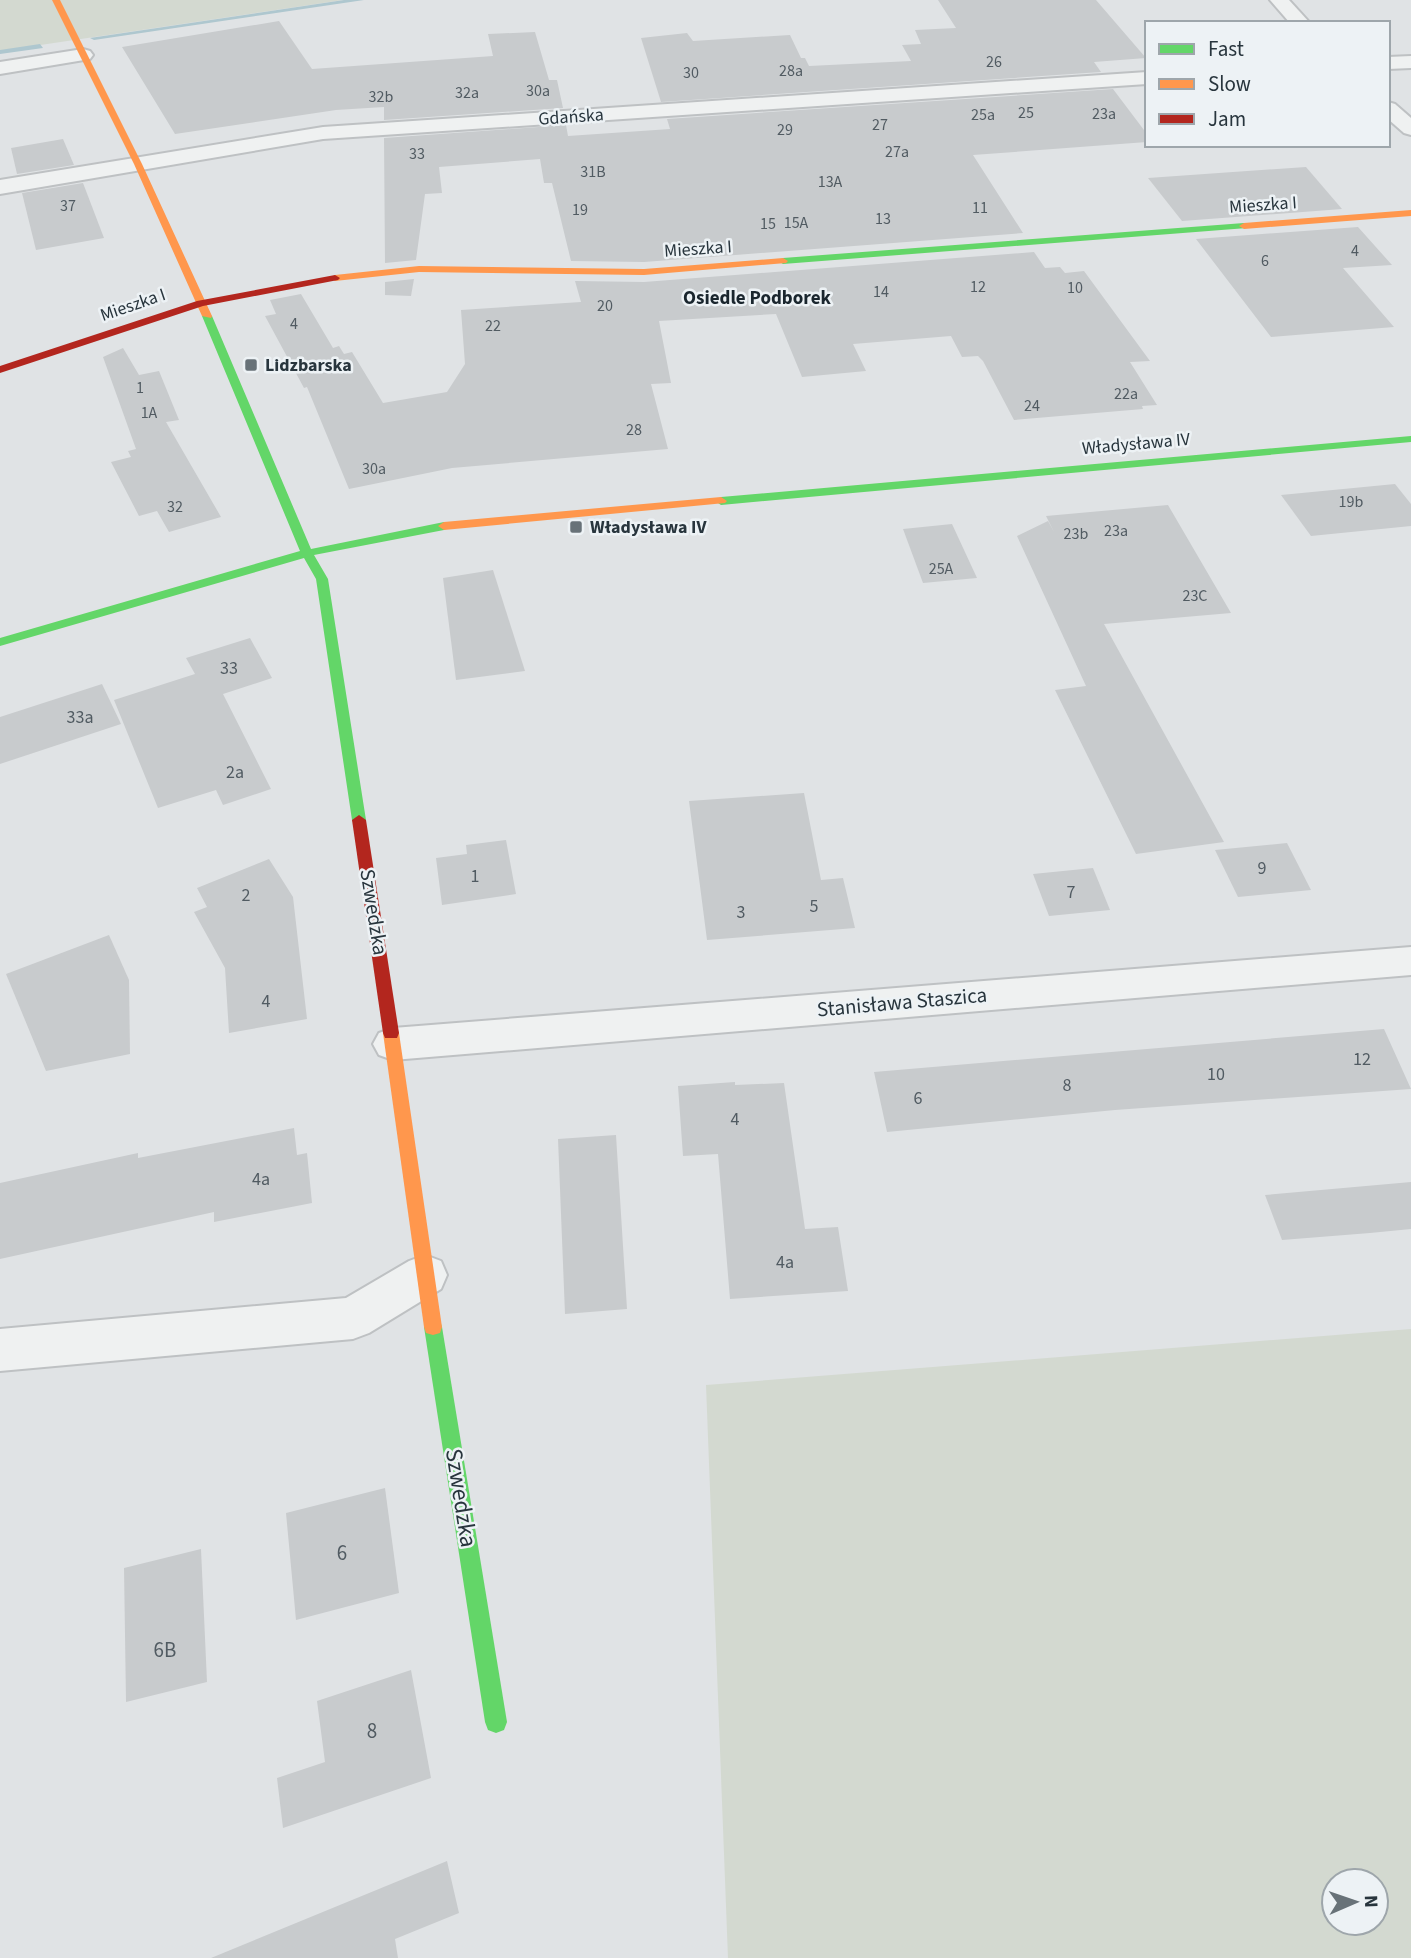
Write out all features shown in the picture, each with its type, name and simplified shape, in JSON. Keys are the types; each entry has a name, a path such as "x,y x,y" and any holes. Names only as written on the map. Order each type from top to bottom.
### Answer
{"street":[{"path":"56,0 138,164 201,303 307,553"},
{"path":"1279,0 1299,21"},
{"path":"0,68 83,55"},
{"path":"1390,63 1411,62"},
{"name":"Gdańska","path":"0,187 323,133 1145,78"},
{"path":"1390,110 1411,129"},
{"name":"Mieszka I","path":"0,370 201,303 344,275 419,269 644,272 1411,213"},
{"name":"Władysława IV","path":"0,642 307,553 441,526 1411,439"},
{"name":"Szwedzka","path":"307,553 322,579 393,1044 425,1275 496,1722"},
{"name":"Stanisława Staszica","path":"393,1044 1411,961"},
{"path":"0,1350 353,1318 425,1275"}],"shaded area":[{"path":"0,0 343,0 0,51"},
{"path":"1411,1329 1411,1958 728,1958 706,1385"}],"building":[{"path":"938,0 1096,0 1145,58 1094,62 1101,72 661,102 641,38 687,33 693,41 790,35 801,58 805,58 809,66 911,61 902,45 921,44 915,30 956,28"},
{"path":"279,21 312,69 493,56 488,34 535,32 549,80 557,80 563,108 384,120 384,107 336,110 175,134 122,47"},
{"path":"1113,89 1145,131 1145,142 973,155 1023,233 644,262 571,261 552,183 544,183 540,159 439,167 442,193 425,194 416,260 385,263 384,138 566,125 568,136 670,129 667,119"},
{"path":"63,139 74,165 17,174 11,148"},
{"path":"1306,167 1342,209 1182,221 1148,178"},
{"path":"83,183 104,238 36,250 22,193"},
{"path":"1358,227 1392,265 1343,268 1394,327 1271,337 1196,239"},
{"path":"1034,252 1045,268 1060,267 1065,273 1084,271 1150,361 1130,362 1157,405 1142,406 1143,409 1014,420 983,361 978,356 962,357 951,336 853,344 866,371 802,377 776,314 659,321 671,383 651,384 668,449 452,468 349,489 307,387 304,388 265,316 276,314 270,300 301,294 333,348 339,346 344,354 352,352 383,403 447,392 465,364 461,310 581,302 575,281 644,282"},
{"path":"414,279 411,296 385,295 385,282"},
{"path":"123,348 139,375 159,371 179,420 166,422 221,517 169,532 157,511 139,516 111,462 131,457 128,451 136,449 103,357"},
{"path":"1395,484 1411,504 1411,526 1311,536 1281,495"},
{"path":"1168,505 1231,613 1104,624 1224,842 1136,854 1055,690 1086,686 1017,536 1048,521 1054,532 1046,516"},
{"path":"952,524 977,578 923,583 903,529"},
{"path":"493,570 525,671 456,680 443,578"},
{"path":"250,638 272,678 223,694 271,789 223,805 216,790 158,808 114,700 195,674 186,658"},
{"path":"102,684 121,724 0,764 0,717"},
{"path":"804,793 821,880 843,878 855,928 707,940 689,801"},
{"path":"506,840 516,894 442,905 436,858 467,854 466,845"},
{"path":"1287,843 1311,890 1238,897 1215,850"},
{"path":"269,859 293,897 307,1019 229,1033 225,968 194,912 207,907 197,888"},
{"path":"1093,868 1110,910 1049,916 1033,874"},
{"path":"109,935 129,980 130,1054 46,1071 6,974"},
{"path":"1384,1029 1411,1089 1115,1110 887,1132 874,1072"},
{"path":"735,1082 735,1085 784,1083 805,1229 838,1227 848,1291 730,1299 718,1154 683,1156 678,1086"},
{"path":"294,1128 297,1155 307,1153 312,1203 214,1222 214,1212 0,1259 0,1183 138,1153 138,1158"},
{"path":"616,1135 627,1309 565,1314 558,1139"},
{"path":"1411,1182 1411,1229 1370,1233 1282,1240 1265,1195"},
{"path":"385,1488 399,1593 296,1620 286,1513"},
{"path":"201,1549 207,1682 126,1702 124,1568"},
{"path":"411,1670 431,1778 283,1828 277,1778 325,1762 317,1701"},
{"path":"447,1861 459,1913 395,1939 398,1958 211,1958"}],"waterway":[{"path":"94,38 360,0"},
{"path":"0,52 40,46"}],"traffic: fast":[{"path":"783,261 1244,226"},
{"path":"207,316 307,553 322,579 359,820"},
{"path":"721,501 1411,439"},
{"path":"0,642 307,553 444,526"},
{"path":"433,1327 496,1722"}],"traffic: slow":[{"path":"56,0 138,164 207,316"},
{"path":"1244,226 1411,213"},
{"path":"335,278 419,269 644,272 783,261"},
{"path":"444,526 721,501"},
{"path":"391,1033 433,1327"}],"traffic: jam":[{"path":"0,370 201,303 335,278"},
{"path":"359,820 391,1033"}],"place":[{"name":"Lidzbarska","path":"251,365"},
{"name":"Władysława IV","path":"576,527"}],"district":[{"name":"Osiedle Podborek","path":"757,298"}]}
